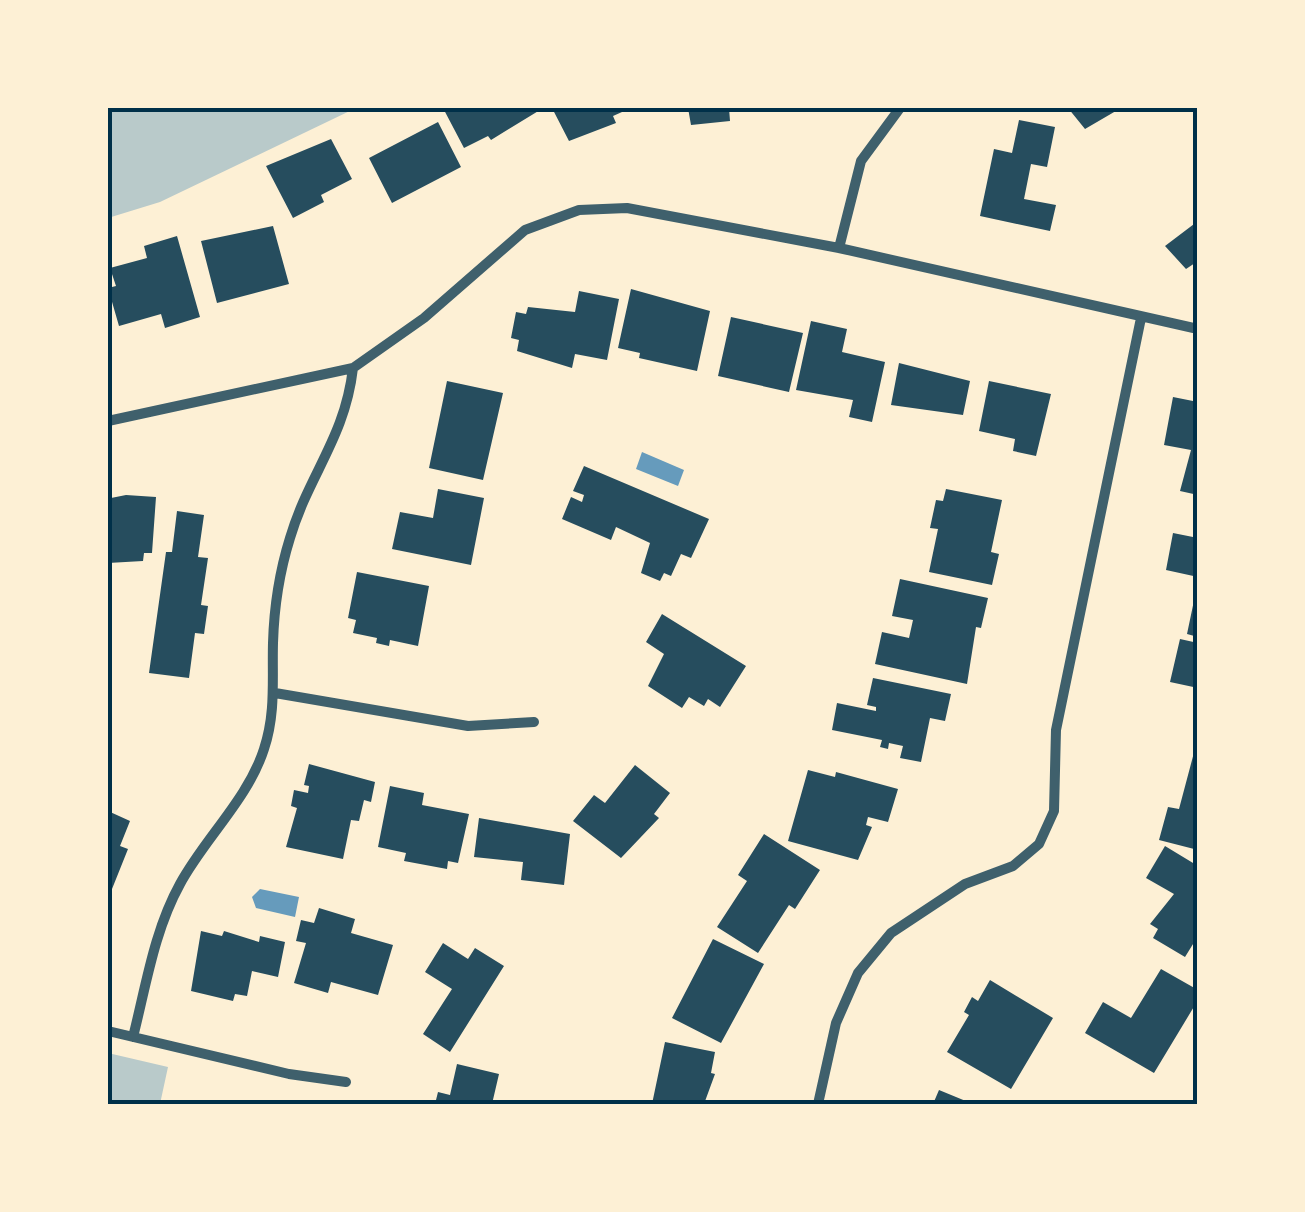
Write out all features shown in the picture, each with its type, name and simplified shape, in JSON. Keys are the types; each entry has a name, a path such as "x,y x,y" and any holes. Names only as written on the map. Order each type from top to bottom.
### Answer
{"street":[{"path":"839,248 861,160 900,108"},
{"path":"108,421 353,368 424,318 526,230 578,210 627,208 839,248 1198,329"},
{"path":"818,1104 836,1023 858,973 891,933 930,905 966,884 1013,866 1039,844 1054,811 1056,730 1140,318"},
{"path":"133,1037 164,920 178,887 240,795 264,750 275,692 273,642 290,537 338,438 349,403 353,368"},
{"path":"275,692 468,726 534,722"},
{"path":"108,1031 290,1074 346,1082"}],"shaded area":[{"path":"108,108 356,108 160,202 108,218"},
{"path":"108,1053 168,1067 160,1104 108,1104"}],"water":[{"path":"642,452 684,470 678,486 636,469"},
{"path":"260,889 299,897 295,917 256,908 252,897"}],"building":[{"path":"443,108 540,110 491,140 488,136 464,148"},
{"path":"552,108 631,108 613,116 616,123 569,141"},
{"path":"688,108 729,108 730,121 691,125"},
{"path":"1068,108 1121,108 1085,129"},
{"path":"1019,120 1055,127 1047,167 1031,164 1024,199 1056,205 1050,231 980,216 994,149 1012,153"},
{"path":"438,122 461,167 392,203 369,158"},
{"path":"331,139 352,179 321,195 324,202 293,218 266,166"},
{"path":"1198,221 1198,261 1186,269 1165,246"},
{"path":"273,226 289,284 217,303 201,241"},
{"path":"177,236 200,317 165,328 161,314 119,326 108,288 116,286 110,268 147,258 144,246"},
{"path":"631,289 710,311 697,371 639,358 640,353 618,348"},
{"path":"579,291 619,299 607,360 575,354 572,368 517,351 519,340 511,338 516,312 526,314 528,307 575,312"},
{"path":"731,317 803,333 789,392 718,376"},
{"path":"811,321 847,329 842,352 885,362 872,422 849,417 853,400 796,390"},
{"path":"899,363 970,381 963,415 891,405"},
{"path":"447,381 503,393 483,480 429,468"},
{"path":"989,381 1051,394 1036,456 1013,451 1015,439 979,431"},
{"path":"1173,397 1198,402 1198,495 1180,491 1191,450 1164,445"},
{"path":"584,466 709,519 691,558 681,554 671,576 664,573 660,581 641,573 650,543 616,527 611,540 562,519 571,497 582,502 584,495 573,491"},
{"path":"438,489 484,498 471,565 392,549 400,512 433,518"},
{"path":"946,489 1002,500 991,552 999,554 992,585 929,572 938,529 930,528 936,500 943,501"},
{"path":"156,497 152,553 144,553 143,561 108,563 108,505 111,498"},
{"path":"177,511 204,515 198,557 208,558 201,605 208,606 204,634 195,633 189,678 149,673 166,552 172,552"},
{"path":"1173,533 1198,538 1198,577 1166,570"},
{"path":"357,572 429,586 418,646 390,640 389,646 376,643 377,638 353,633 356,620 348,618"},
{"path":"900,579 988,598 981,628 976,627 967,684 875,664 882,632 909,638 913,620 892,616"},
{"path":"1198,592 1198,637 1187,634"},
{"path":"662,614 746,666 720,707 708,699 704,706 689,697 682,708 648,686 664,654 646,642"},
{"path":"1180,639 1198,643 1198,688 1170,682"},
{"path":"873,678 951,694 945,721 930,718 921,762 900,758 903,746 889,743 888,749 880,747 882,740 832,730 837,703 876,711 876,707 867,705"},
{"path":"1196,745 1198,850 1159,840 1168,807 1179,809"},
{"path":"309,764 375,782 371,802 364,800 359,821 351,820 343,859 286,847 297,808 291,806 294,790 308,793 309,786 304,785"},
{"path":"635,765 670,793 654,814 659,818 621,858 573,821 594,795 605,803"},
{"path":"808,770 835,777 836,772 898,789 888,822 868,817 866,825 872,827 858,860 788,841"},
{"path":"390,786 424,793 422,805 469,814 458,863 448,861 447,869 404,861 406,853 378,847"},
{"path":"108,811 130,821 120,846 128,849 108,899"},
{"path":"479,818 570,834 564,885 521,880 523,862 474,857"},
{"path":"764,834 820,870 795,909 789,905 758,953 717,927 747,881 738,875"},
{"path":"1165,846 1198,866 1198,936 1185,957 1153,938 1158,929 1150,924 1174,894 1146,878"},
{"path":"319,908 355,919 351,933 393,945 378,995 331,982 328,993 294,983 306,943 296,941 301,920 314,923"},
{"path":"201,931 222,936 224,931 259,942 260,936 285,942 278,977 252,971 247,996 235,994 233,1001 191,991"},
{"path":"713,939 764,964 721,1043 672,1018"},
{"path":"443,943 468,959 475,948 504,966 450,1052 423,1034 452,989 425,972"},
{"path":"1161,969 1198,990 1198,1000 1154,1073 1085,1033 1103,1002 1131,1018"},
{"path":"990,980 1053,1018 1011,1089 947,1052 969,1015 964,1012 972,997 978,1001"},
{"path":"665,1042 715,1052 711,1073 715,1074 704,1104 652,1104"},
{"path":"457,1064 499,1074 492,1104 435,1104 438,1092 450,1095"},
{"path":"939,1090 973,1104 933,1104"}]}
